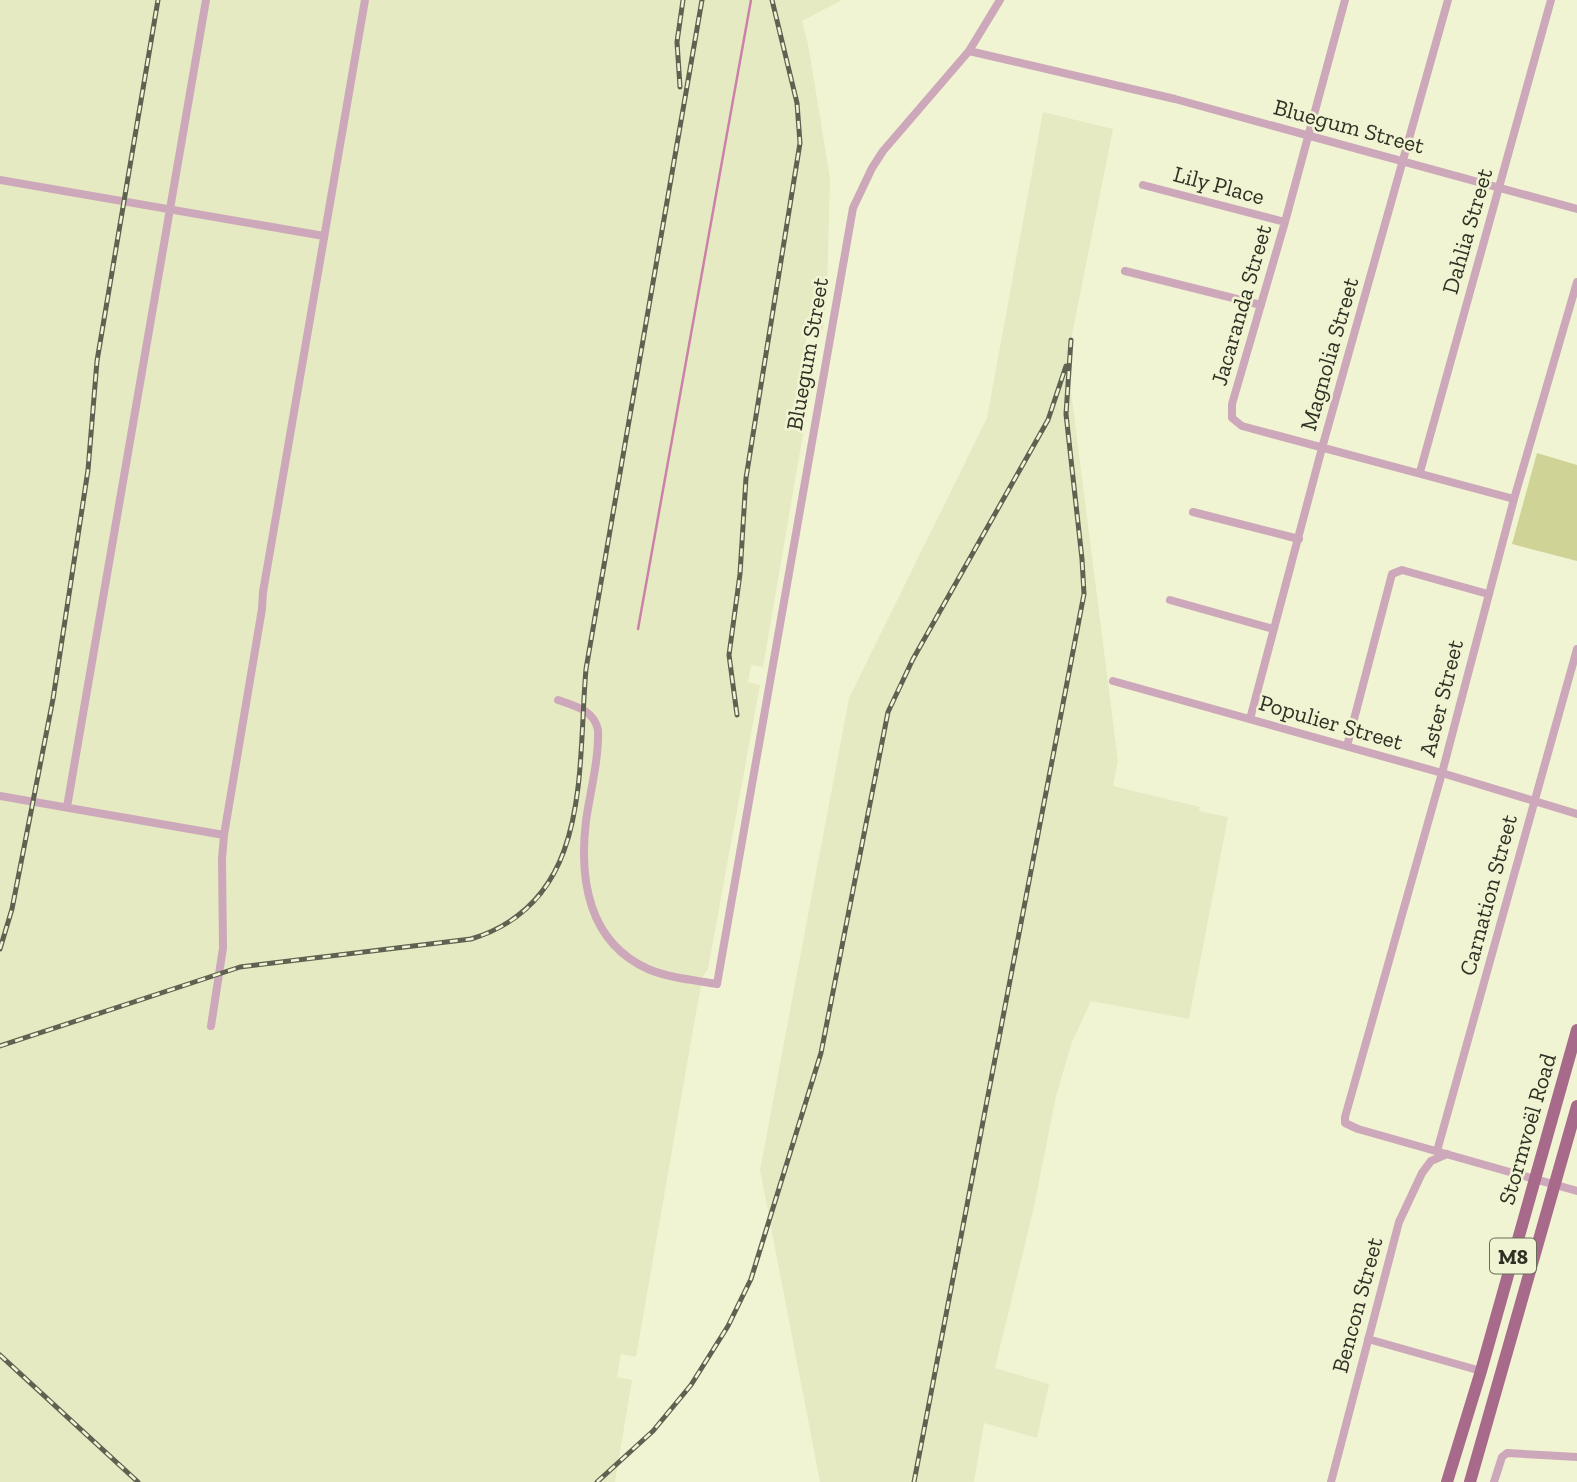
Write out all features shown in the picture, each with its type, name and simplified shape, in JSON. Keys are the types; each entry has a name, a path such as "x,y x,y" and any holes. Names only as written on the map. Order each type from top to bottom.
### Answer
{"main road":[{"name":"Stormvoël Road","path":"1447,1482 1577,1030"},
{"name":"Stormvoël Road","path":"1470,1482 1577,1106"}],"street":[{"path":"67,807 206,0"},
{"path":"211,1026 223,948 224,835 365,0"},
{"path":"969,51 1000,0"},
{"name":"Jacaranda Street","path":"1345,0 1232,404 1232,418 1242,426 1514,499"},
{"name":"Magnolia Street","path":"1250,719 1322,448 1448,0"},
{"name":"Dahlia Street","path":"1420,472 1551,0"},
{"name":"Bluegum Street","path":"558,700 585,711 597,725 598,740 584,854 587,891 597,921 613,943 646,968 717,984 853,208 883,151 969,51 1106,81 1577,209"},
{"path":"0,180 324,236"},
{"name":"Lily Place","path":"1143,185 1285,222"},
{"path":"1125,271 1261,305"},
{"name":"Aster Street","path":"1437,1151 1345,1123 1347,1108 1442,773 1514,499 1577,282"},
{"path":"1194,512 1299,539"},
{"path":"1346,746 1392,574 1402,570 1488,594"},
{"path":"1170,600 1273,629"},
{"name":"Carnation Street","path":"1437,1151 1577,649"},
{"name":"Populier Street","path":"1114,681 1442,773 1577,814"},
{"path":"0,796 224,835"},
{"path":"1437,1151 1577,1191"},
{"name":"Bencon Street","path":"1331,1482 1399,1222 1422,1173 1431,1161 1447,1154"},
{"path":"1368,1339 1481,1371"},
{"path":"1494,1482 1500,1461 1504,1455 1511,1452 1577,1457"}],"shaded area":[{"path":"0,0 842,0 802,21 830,178 827,293 823,330 808,328 805,345 818,347 763,667 751,665 748,682 760,685 708,969 703,976 697,1007 636,1357 621,1354 617,1377 632,1380 615,1482 0,1482"},
{"path":"1043,112 1113,129 1067,360 1118,761 1113,786 1200,807 1199,811 1228,817 1189,1019 1091,1001 1072,1042 1056,1096 1034,1207 995,1368 1049,1384 1037,1438 984,1423 974,1482 820,1482 760,1170 849,698 987,418"},
{"path":"1537,453 1577,465 1577,561 1512,544"}],"waterway":[{"path":"638,629 751,0"}],"railway":[{"path":"0,949 12,909 53,699 88,470 97,361 158,0"},
{"path":"680,87 677,42 683,0"},
{"path":"0,1046 240,967 471,939 511,921 539,895 559,864 571,828 578,789 586,669 702,0"},
{"path":"737,715 729,655 740,574 746,478 800,143 797,103 772,0"},
{"path":"914,1482 1084,594 1066,414 1071,340"},
{"path":"597,1482 653,1431 691,1385 728,1326 751,1279 821,1053 888,712 913,659 1048,420 1066,366"},
{"path":"0,1355 138,1482"}]}
